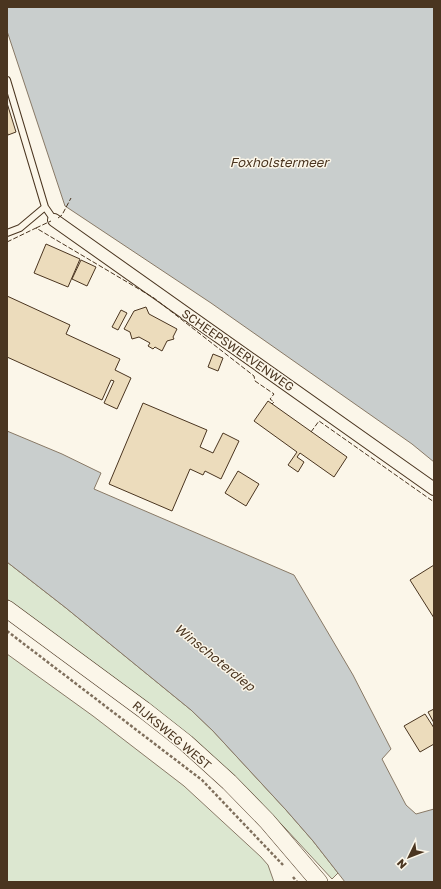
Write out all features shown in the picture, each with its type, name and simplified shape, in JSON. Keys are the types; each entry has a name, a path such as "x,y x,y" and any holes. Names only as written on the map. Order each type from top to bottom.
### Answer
{"main road":[{"name":"RIJKSWEG WEST","path":"7,609 144,710 186,743 267,821 319,882"}],"street":[{"name":"SCHEEPSWERVENWEG","path":"54,220 434,489"}],"lane":[{"name":"SCHEEPSWERVENWEG","path":"7,80 45,207 54,220"},
{"path":"7,233 20,228 45,207"}],"path":[{"name":"RIJKSWEG WEST","path":"7,631 202,780 288,870"},
{"path":"292,876 297,882"}],"green space":[{"path":"7,562 191,710 213,731 286,810 338,873 332,879 241,783 154,708 7,599"},
{"path":"7,654 93,716 184,786 261,857 268,865 274,882 7,882"}],"water":[{"name":"Foxholstermeer","path":"7,7 434,7 434,462 412,444 211,303 65,206 7,31"},
{"name":"Winschoterdiep","path":"7,431 62,454 101,473 94,489 294,575 353,675 391,749 382,759 406,805 416,814 434,809 434,882 345,882 313,841 286,810 213,731 191,710 7,562"}],"building":[{"path":"7,103 16,132 8,135 7,131"},
{"path":"46,244 80,259 68,287 34,273"},
{"path":"81,260 96,267 87,286 72,279"},
{"path":"7,296 70,325 66,334 120,359 115,370 131,378 117,409 104,403 114,381 111,380 102,400 7,357"},
{"path":"146,307 149,314 177,329 173,337 174,339 167,341 162,351 155,347 153,349 148,346 150,343 139,337 132,339 130,332 124,329 134,311"},
{"path":"121,310 127,313 118,330 112,327"},
{"path":"213,354 223,358 218,371 208,367"},
{"path":"268,401 347,457 334,477 300,453 297,457 304,462 298,472 288,465 297,452 254,421"},
{"path":"143,403 207,430 200,447 213,453 223,433 239,441 221,479 205,471 203,475 190,469 172,511 109,484"},
{"path":"238,471 259,484 246,506 225,493"},
{"path":"434,565 434,618 410,580"},
{"path":"434,709 434,723 428,712"},
{"path":"425,714 434,728 434,744 420,752 404,726"}],"fence":[{"path":"58,218 62,215 71,198"},
{"path":"36,228 51,221"},
{"path":"7,242 36,228 154,298 254,376 255,381 274,394 270,399 274,402 272,404"},
{"path":"311,432 319,421 434,502"}]}
